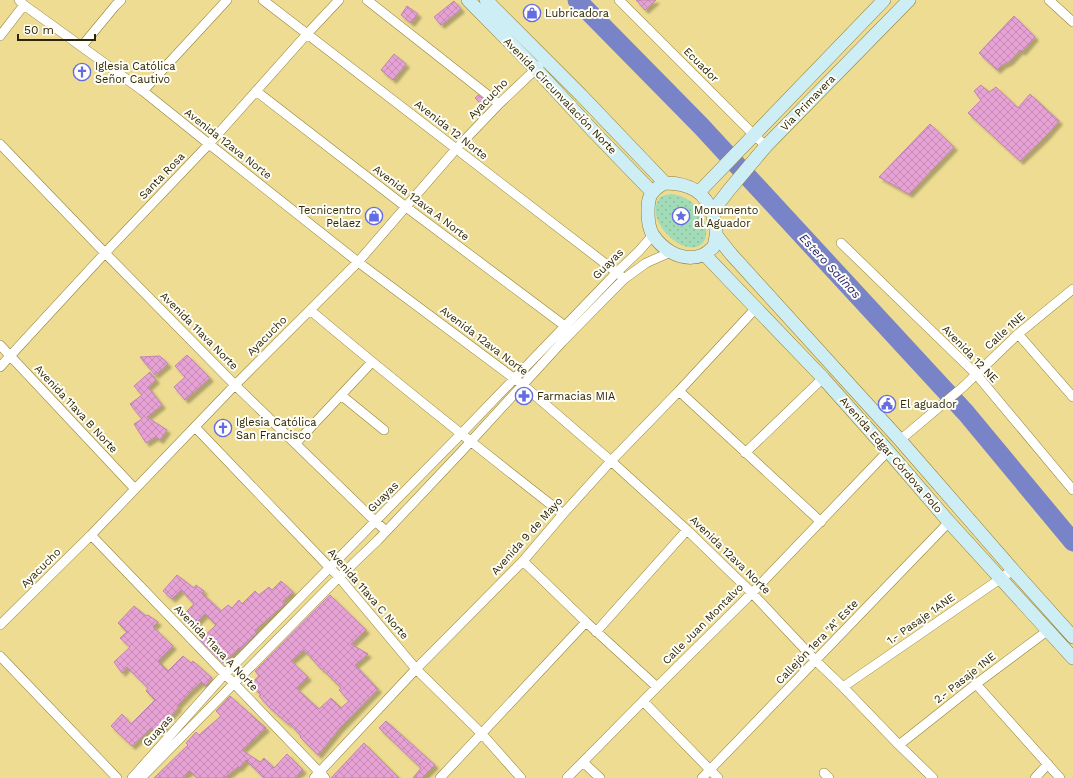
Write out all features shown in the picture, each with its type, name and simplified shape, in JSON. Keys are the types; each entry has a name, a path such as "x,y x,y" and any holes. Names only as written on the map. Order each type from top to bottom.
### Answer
{"main road":[{"name":"Avenida Circunvalación Norte","path":"468,0 536,68 594,132 652,192"},
{"name":"Avenida Circunvalación Norte","path":"486,0 586,100 665,183"},
{"name":"Via Primavera","path":"699,192 753,134 884,0"},
{"name":"Via Primavera","path":"712,212 766,146 909,0"},
{"path":"665,183 690,186 699,192 707,202 715,223 716,235 714,247 705,255 694,258 685,258 671,252 653,235 648,217 648,202 652,192 665,183"},
{"name":"Avenida Edgar Córdova Polo","path":"716,235 731,254 900,440 1073,637"},
{"name":"Avenida Edgar Córdova Polo","path":"705,255 823,378 949,522 1073,658"}],"street":[{"path":"82,46 121,0"},
{"path":"143,91 227,0"},
{"name":"Avenida 12 Norte","path":"263,0 456,150 617,272 624,279"},
{"name":"Santa Rosa","path":"0,367 208,144 339,0"},
{"path":"367,0 499,104"},
{"name":"Ecuador","path":"618,0 766,146"},
{"path":"1049,0 1073,22"},
{"path":"0,36 21,2"},
{"name":"Avenida 12ava Norte","path":"21,2 143,91 358,262 523,385 611,461 687,530 752,593 816,661 933,778"},
{"name":"Ayacucho","path":"0,624 91,535 235,385 358,262 456,150 499,104 546,60"},
{"name":"Avenida 12ava A Norte","path":"256,92 568,329"},
{"name":"Avenida 11ava Norte","path":"0,144 235,385 386,530"},
{"name":"Guayas","path":"141,778 471,442 523,385 568,329 617,272 653,235"},
{"name":"Avenida 12 NE","path":"841,243 976,374 1073,490"},
{"name":"Guayas","path":"132,778 224,675 514,379 624,279 646,263 671,252"},
{"name":"Calle 1NE","path":"900,440 963,387 1018,334 1072,290"},
{"name":"Avenida 9 de Mayo","path":"319,776 416,668 523,561 611,461 679,391 756,308"},
{"path":"310,310 461,434 563,514"},
{"path":"1018,334 1073,397"},
{"name":"Avenida 11ava B Norte","path":"0,345 135,489"},
{"path":"296,443 372,362"},
{"path":"745,453 823,378"},
{"path":"679,391 821,522"},
{"path":"341,395 384,430"},
{"name":"Avenida 11ava C Norte","path":"196,427 339,577 416,668 482,734 521,778"},
{"name":"Calle Juan Montalvo","path":"567,778 752,593 888,451"},
{"name":"Callejón 1era \"A\" Este","path":"702,778 949,522"},
{"path":"596,632 687,530"},
{"name":"Avenida 11ava A Norte","path":"91,535 234,684 319,776"},
{"path":"523,561 596,632 657,687"},
{"name":"1.- Pasaje 1ANE","path":"843,687 1013,570"},
{"path":"440,778 586,622"},
{"name":"2.- Pasaje 1NE","path":"899,745 1047,630"},
{"path":"0,656 117,778"},
{"path":"976,684 1060,778"},
{"path":"643,701 718,778"},
{"path":"583,762 600,778"},
{"path":"1035,778 1048,764"}],"green space":[{"path":"670,194 689,200 701,213 706,226 706,238 699,246 691,247 682,245 673,240 660,225 656,216 656,207 660,198"}],"building":[{"path":"636,0 656,0 645,10"},
{"path":"454,1 461,9 441,25 434,17"},
{"path":"407,6 418,14 411,23 401,15"},
{"path":"1014,16 1035,37 1022,52 1020,50 1010,61 1002,65 997,70 979,53"},
{"path":"394,54 406,64 393,80 381,70"},
{"path":"981,85 989,92 996,87 1018,108 1030,94 1059,121 1020,161 968,113 981,100 974,91"},
{"path":"478,95 485,100 481,104 475,98"},
{"path":"930,124 954,147 909,194 879,177"},
{"path":"187,355 210,378 185,400 174,387 185,377 175,366"},
{"path":"160,356 168,364 155,375 140,357"},
{"path":"150,372 156,380 148,387 162,405 147,417 167,430 160,440 155,437 146,443 134,424 142,419 130,404 142,395 134,386"},
{"path":"177,575 194,588 196,585 204,591 202,593 221,611 228,605 232,608 239,600 242,604 255,591 259,595 269,587 272,590 281,581 293,592 283,601 285,604 255,630 258,632 223,663 200,640 216,625 205,614 196,623 185,613 194,604 181,590 172,599 163,591"},
{"path":"330,595 366,630 351,644 368,654 355,665 378,689 339,729 318,755 300,737 301,736 289,723 288,724 269,707 259,696 261,695 250,684 259,676 255,671","holes":["304,650 341,688 339,690 349,701 341,708 331,698 319,709 296,688 308,677 291,661"]},
{"path":"134,606 146,616 148,615 158,622 153,627 173,646 158,661 168,671 183,656 191,663 193,661 212,678 205,686 201,682 190,692 163,724 165,726 157,733 151,728 132,746 111,726 122,714 131,724 155,700 146,691 148,688 127,667 122,673 114,662 130,647 120,638 127,632 118,623"},
{"path":"230,696 266,728 242,750 260,762 264,758 274,768 287,754 303,770 294,778 264,778 246,760 239,768 238,767 224,778 197,778 190,771 182,778 154,778 188,745 186,743 196,732 199,735 221,716 216,711"},
{"path":"386,721 435,765 422,778 413,778 421,768 379,728"},
{"path":"364,743 399,778 331,778"}],"waterway":[{"name":"Estero Salinas","path":"577,0 701,126 966,413 1073,542"}],"place":[{"name":"Lubricadora","path":"532,13"},
{"name":"Iglesia Católica Señor Cautivo","path":"82,72"},
{"name":"Tecnicentro Pelaez","path":"374,216"},
{"name":"Monumento al Aguador","path":"681,216"},
{"name":"Farmacias MIA","path":"524,396"},
{"name":"El aguador","path":"887,404"},
{"name":"Iglesia Católica San Francisco","path":"223,428"}]}
